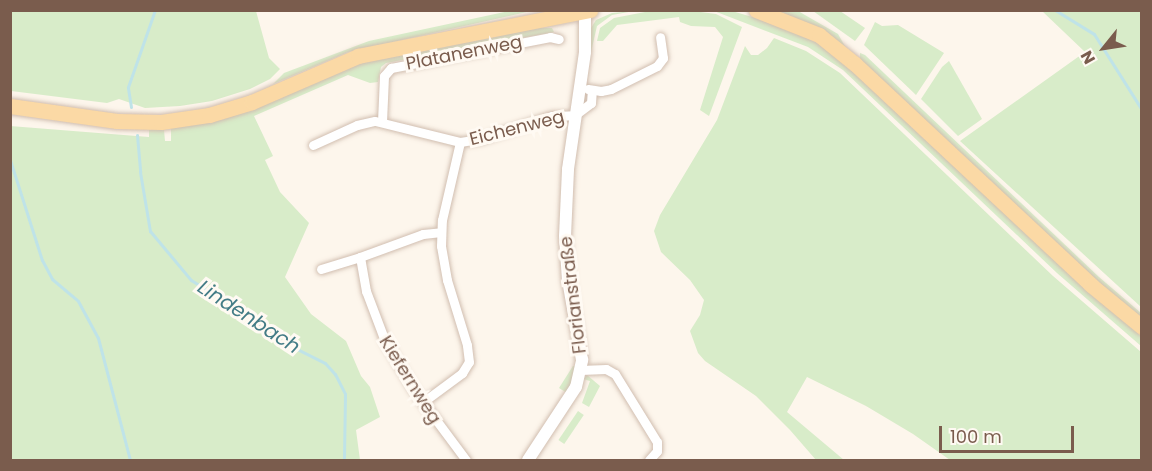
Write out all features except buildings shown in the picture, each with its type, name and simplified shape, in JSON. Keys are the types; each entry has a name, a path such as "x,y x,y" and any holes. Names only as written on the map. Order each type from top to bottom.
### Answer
{"main road":[{"path":"756,10 819,35 855,64 1091,285 1142,327"},
{"path":"10,106 117,120 161,122 209,115 252,102 358,56 587,11"}],"street":[{"name":"Florianstraße","path":"528,460 576,387 582,360 568,280 565,236 568,169 575,115 586,88 587,11"},
{"name":"Platanenweg","path":"382,123 384,76 391,68 550,37 559,39"},
{"path":"586,88 601,91 618,87 657,66 663,58 660,37"},
{"name":"Eichenweg","path":"423,402 462,373 469,362 468,345 445,273 441,232 460,142 480,139 552,116 575,115"},
{"path":"314,145 361,124 382,123 460,142"},
{"path":"321,269 423,234 441,232"},
{"name":"Kiefernweg","path":"360,257 366,291 378,328 423,402 466,460"},
{"path":"580,370 606,369 615,374 657,442 657,451 649,460"}],"green space":[{"path":"10,11 256,11 269,58 280,69 270,79 250,89 212,101 180,106 145,108 119,99 107,103 11,91"},
{"path":"509,11 531,11 348,52 273,84 284,73 369,41"},
{"path":"634,11 612,15 597,26 586,74 591,28 596,20 612,13"},
{"path":"693,11 716,14 742,27 709,116 700,110 723,37 715,27 691,26 680,22 679,17 617,25 603,41 597,41 600,28 614,18 645,12"},
{"path":"714,11 732,11 788,28 832,51 1087,290 1141,334 1141,346 1057,273 843,70 808,47"},
{"path":"776,11 798,11 838,34 846,48"},
{"path":"813,11 840,11 865,28 855,41"},
{"path":"1042,11 1141,11 1141,307 960,141 1085,52"},
{"path":"875,22 882,26 898,25 944,53 916,95 864,45"},
{"path":"537,28 552,28 554,32 386,63 381,67 378,82 370,83 348,75 254,116 273,156 265,160 280,192 309,223 285,277 311,314 346,341 361,376 370,387 380,417 356,430 360,460 11,460 10,126 149,137 149,130 164,130 165,141 171,141 171,128 361,61"},
{"path":"774,38 806,51 840,73 1053,276 1141,352 1141,460 950,460 913,434 866,406 807,377 787,412 844,460 816,460 756,396 705,361 698,353 690,331 700,315 704,300 690,280 661,252 654,231 660,215 717,120 745,46 751,55 758,55"},
{"path":"860,53 865,55 1099,277 1141,313 1141,322 860,60"},
{"path":"949,61 982,119 958,136 921,99 942,67"},
{"path":"573,366 576,366 574,377 567,393 559,388"},
{"path":"587,375 600,386 589,407 582,403 590,381 583,379"},
{"path":"578,411 584,415 564,444 558,440"}],"waterway":[{"name":"Lindenbach","path":"131,107 128,87 155,10"},
{"path":"1055,10 1094,34 1142,110"},
{"name":"Lindenbach","path":"137,135 140,172 150,231 191,280 245,314 271,336 325,363 335,374 345,394 344,460"},
{"path":"10,160 42,260 52,279 78,301 98,338 130,460"}]}
